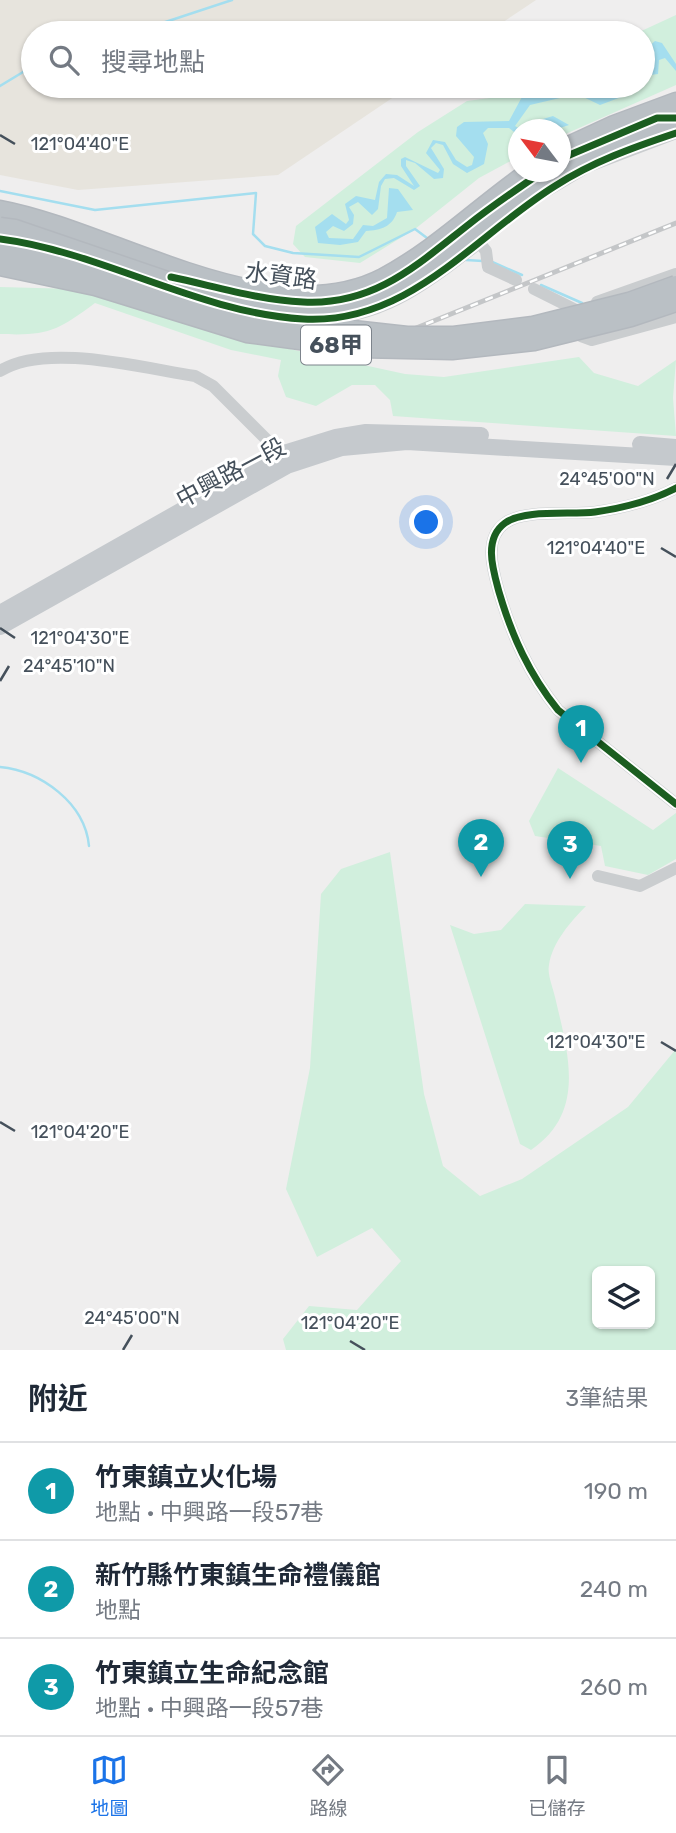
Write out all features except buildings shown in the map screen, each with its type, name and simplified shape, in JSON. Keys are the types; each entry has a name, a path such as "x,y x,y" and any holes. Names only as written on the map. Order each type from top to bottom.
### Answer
{"highway":[{"path":"571,145 614,125 676,102"},
{"path":"571,165 676,119"},
{"path":"0,210 180,269 296,297 332,294 381,279 418,257 485,202 514,182"},
{"path":"0,227 15,229 173,283 250,304 293,312 334,310 394,292 430,269 545,182"},
{"name":"68甲","path":"0,251 91,271 253,319 407,336 454,336 533,326 629,302 676,285"},
{"name":"68甲","path":"0,266 95,286 247,332 370,348 452,350 534,341 676,302"}],"main road":[{"name":"中興路一段","path":"0,613 281,454 336,437 389,431 676,447"},
{"name":"中興路一段","path":"0,627 287,466 342,448 407,442 676,458"}],"street":[{"path":"571,155 646,121 676,119"},
{"name":"水資路","path":"62,254 253,311 302,319 334,318 379,309 412,292 483,247 532,200 587,167 676,133"},
{"name":"水資路","path":"0,239 257,295 303,302 332,301 387,286 424,262 467,226 528,182"},
{"path":"467,226 483,247 488,267 516,280"},
{"path":"534,289 578,311 676,274"},
{"path":"578,311 576,318 579,332 589,340 676,317"},
{"path":"0,371 36,358 61,356 195,376 213,386 281,454"},
{"path":"676,488 658,497 625,506 594,512 538,515 506,522 496,533 490,560 515,639 546,696 558,710 676,804"},
{"path":"598,876 640,886 676,868"}],"green space":[{"path":"676,15 676,85 655,94 655,25"},
{"path":"490,98 647,98 571,132 571,119 508,119 508,162 479,178 415,229 360,263 305,257 293,244 296,226 418,132 467,101"},
{"path":"0,287 75,289 253,341 405,374 444,377 579,357 594,373 638,386 676,360 673,398 676,436 393,416 390,400 375,385 352,385 316,406 286,397 278,376 281,360 231,350 95,303 51,330 30,334 0,334"},
{"path":"558,768 653,830 676,813 676,859 648,875 605,866 601,846 535,836 529,821"},
{"path":"390,852 424,1094 443,1166 480,1196 522,1179 628,1107 676,1049 676,1350 286,1350 283,1339 309,1306 357,1310 401,1261 372,1228 317,1257 286,1189 310,1068 321,894 341,869"},
{"path":"525,904 586,906 568,925 558,941 549,969 568,1060 567,1100 549,1135 531,1150 520,1144 450,925 474,934 501,930"}],"sand":[{"path":"0,0 536,0 505,21 21,21 21,98 392,98 278,175 78,190 0,175"}],"water":[{"path":"655,41 662,43 676,64 676,71 665,58 659,60 658,74 655,74"},
{"path":"521,98 560,98 530,105 520,119 510,119"},
{"path":"585,98 619,98 600,105"},
{"path":"508,121 508,128 488,128 483,133 488,144 484,164 467,173 453,164 443,145 436,143 431,148 444,169 443,178 434,179 415,163 406,160 406,166 420,186 414,190 394,178 385,179 381,186 378,209 372,215 358,202 349,207 354,215 353,224 344,231 333,226 326,232 329,238 353,239 363,225 373,226 387,218 389,188 398,189 413,210 397,212 389,224 381,229 366,231 358,242 340,245 318,243 315,227 332,214 346,224 349,220 345,204 356,196 375,200 379,182 386,174 397,175 414,186 401,166 401,159 405,157 438,173 440,170 426,153 433,140 445,142 456,160 467,167 472,165 474,157 456,136 457,127 464,122"}],"waterway":[{"path":"168,21 232,0"},
{"path":"0,86 21,73"},
{"path":"0,191 95,210 256,193 253,234 265,246 293,253 359,257 415,229 427,238"},
{"path":"466,260 483,261"},
{"path":"490,261 522,275"},
{"path":"541,285 582,303"},
{"path":"0,767 31,775 58,792 79,816 86,830 89,846"}],"railway":[{"path":"337,360 676,223"}],"cycle path":[{"path":"571,154 657,118 676,118"},
{"path":"0,239 76,256 226,306 303,319 341,317 376,308 408,293 438,274 569,177 614,156 676,133"},
{"path":"171,277 286,301 328,301 352,297 373,290 412,268 528,182"},
{"path":"676,488 647,500 595,512 535,514 513,519 498,530 491,555 497,583 522,654 558,710 676,804"}],"place":[{"name":"竹東鎮立火化場","path":"581,763"},
{"name":"新竹縣竹東鎮生命禮儀館","path":"481,877"},
{"name":"竹東鎮立生命紀念館","path":"570,879"}]}
